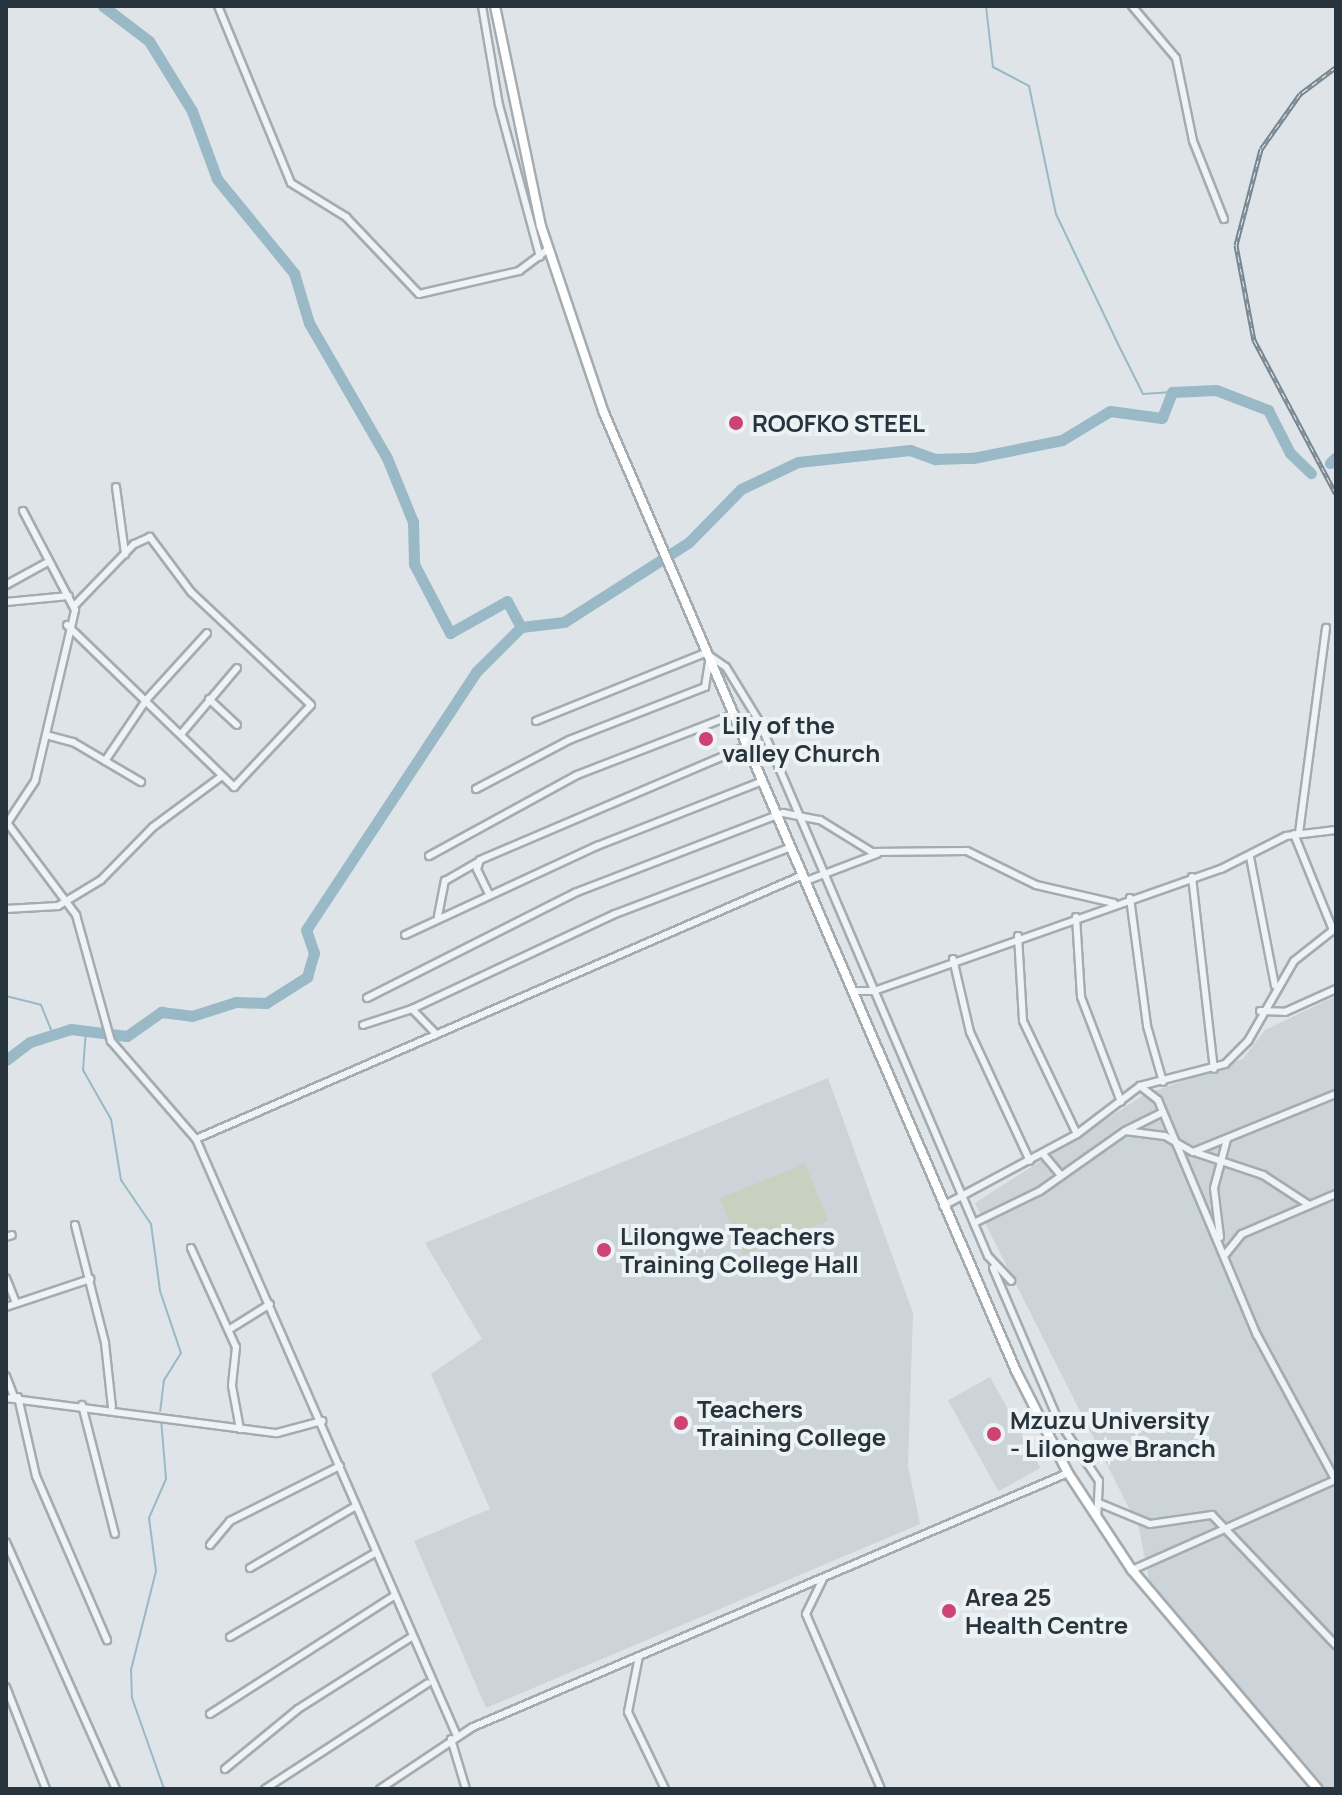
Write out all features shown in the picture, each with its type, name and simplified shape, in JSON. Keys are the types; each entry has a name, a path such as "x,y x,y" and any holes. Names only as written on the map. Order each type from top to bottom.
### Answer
{"main road":[{"path":"495,6 548,249 604,413 749,745 943,1206 1068,1473 1132,1570 1318,1789"}],"street":[{"path":"218,6 291,183 346,217 419,294 466,288 540,257 548,249"},
{"path":"482,6 499,105 540,257"},
{"path":"1132,6 1176,58 1193,141 1224,219"},
{"path":"116,487 125,554"},
{"path":"23,511 46,563 75,605"},
{"path":"67,625 182,733 222,776 241,784 310,701 216,617 150,537 125,554 75,605 67,625 35,781 7,825 67,900 86,938 111,1041 196,1139 322,1421 428,1683 454,1738 466,1789"},
{"path":"6,585 46,563"},
{"path":"6,602 69,596"},
{"path":"943,1206 1077,1134 1140,1086 1214,1069 1242,1048 1275,986 1335,929 1297,834 1326,628"},
{"path":"105,761 147,699 207,633"},
{"path":"536,721 709,654"},
{"path":"476,789 569,740 705,687 709,654"},
{"path":"709,654 726,667 759,721 795,815 964,1197 1053,1409 1099,1481 1097,1518"},
{"path":"182,733 237,668"},
{"path":"209,699 237,725"},
{"path":"429,856 577,775 735,714"},
{"path":"46,735 105,761 141,782"},
{"path":"438,916 445,881 478,862 749,745"},
{"path":"6,909 44,910 67,900 128,860 153,827 222,776"},
{"path":"405,935 438,916 489,894 763,781"},
{"path":"367,998 577,892 777,814 795,815 881,853"},
{"path":"852,991 874,991 953,959 1250,857 1297,834 1336,830"},
{"path":"363,1025 412,1009 615,914 791,847"},
{"path":"196,1139 435,1033 804,878 822,875 881,853 967,851 1036,885 1114,903"},
{"path":"1250,857 1275,986"},
{"path":"478,862 489,894"},
{"path":"1192,877 1214,1069"},
{"path":"1130,898 1163,1082"},
{"path":"1076,917 1081,997 1121,1102"},
{"path":"1018,936 1023,1021 1077,1134"},
{"path":"953,959 975,1047 1030,1161"},
{"path":"1260,1011 1285,1012 1336,989"},
{"path":"412,1009 435,1033"},
{"path":"1132,1570 1229,1533 1336,1481 1273,1367 1163,1112 1140,1086"},
{"path":"1193,1152 1336,1094"},
{"path":"974,1223 1060,1174 1125,1131 1163,1112"},
{"path":"1125,1131 1173,1139 1193,1152 1263,1175 1309,1205"},
{"path":"1224,1256 1215,1210 1219,1161 1227,1138"},
{"path":"1043,1154 1060,1174"},
{"path":"1224,1256 1242,1234 1336,1194"},
{"path":"75,1225 90,1279 112,1407"},
{"path":"191,1248 230,1329 240,1429"},
{"path":"988,1256 1011,1281"},
{"path":"6,1278 16,1303"},
{"path":"6,1307 90,1279"},
{"path":"230,1329 270,1304"},
{"path":"6,1376 36,1476 107,1640"},
{"path":"13,1397 112,1407 240,1429 287,1433 322,1421"},
{"path":"82,1405 115,1534"},
{"path":"210,1545 230,1521 340,1466"},
{"path":"380,1789 454,1738 1068,1473"},
{"path":"1099,1503 1150,1524 1212,1515 1336,1645"},
{"path":"250,1568 356,1506"},
{"path":"6,1542 116,1789"},
{"path":"230,1637 375,1553"},
{"path":"823,1579 806,1614 881,1789"},
{"path":"210,1714 394,1596"},
{"path":"225,1769 298,1709 410,1638"},
{"path":"639,1656 628,1712 665,1789"},
{"path":"265,1789 428,1683"},
{"path":"6,1687 8,1703 46,1789"}],"shaded area":[{"path":"1336,996 1336,1789 1327,1789 1149,1580 1139,1528 975,1203 1144,1095 1243,1059 1265,1030"},
{"name":"Teachers Training College","path":"828,1078 913,1313 908,1466 920,1524 486,1708 414,1541 490,1509 431,1374 482,1339 425,1243"},
{"name":"Mzuzu University - Lilongwe Branch","path":"990,1377 1040,1468 998,1491 948,1400"}],"green space":[{"path":"805,1164 828,1221 743,1255 720,1198"}],"waterway":[{"path":"103,6 149,41 192,111 217,179 294,273 309,323 387,458 413,522 414,564 450,633 507,601 521,627"},
{"path":"986,6 993,67 1029,86 1056,214 1121,350 1143,394 1172,392"},
{"path":"6,1060 30,1042 71,1029 127,1036 161,1012 192,1016 236,1002 266,1003 307,977 314,953 306,930 476,672 521,627 564,622 689,542 741,489 798,462 910,450 935,459 973,458 1062,440 1110,411 1162,418 1172,392 1216,390 1268,410 1290,453 1311,473"},
{"path":"1330,463 1336,457"},
{"path":"6,996 41,1005 53,1034"},
{"path":"86,1030 83,1070 111,1119 121,1180 151,1224 160,1291 181,1353 164,1380 160,1411"},
{"path":"161,1419 166,1479 149,1518 156,1571 131,1670 132,1698 164,1789"}],"railway":[{"path":"1336,67 1300,94 1261,149 1236,245 1254,340 1336,494"}],"place":[{"name":"ROOFKO STEEL","path":"736,423"},
{"name":"Lily of the valley Church","path":"706,739"},
{"name":"Lilongwe Teachers Training College Hall","path":"604,1250"},
{"name":"Teachers Training College","path":"681,1423"},
{"name":"Mzuzu University - Lilongwe Branch","path":"994,1434"},
{"name":"Area 25 Health Centre","path":"949,1611"}]}
